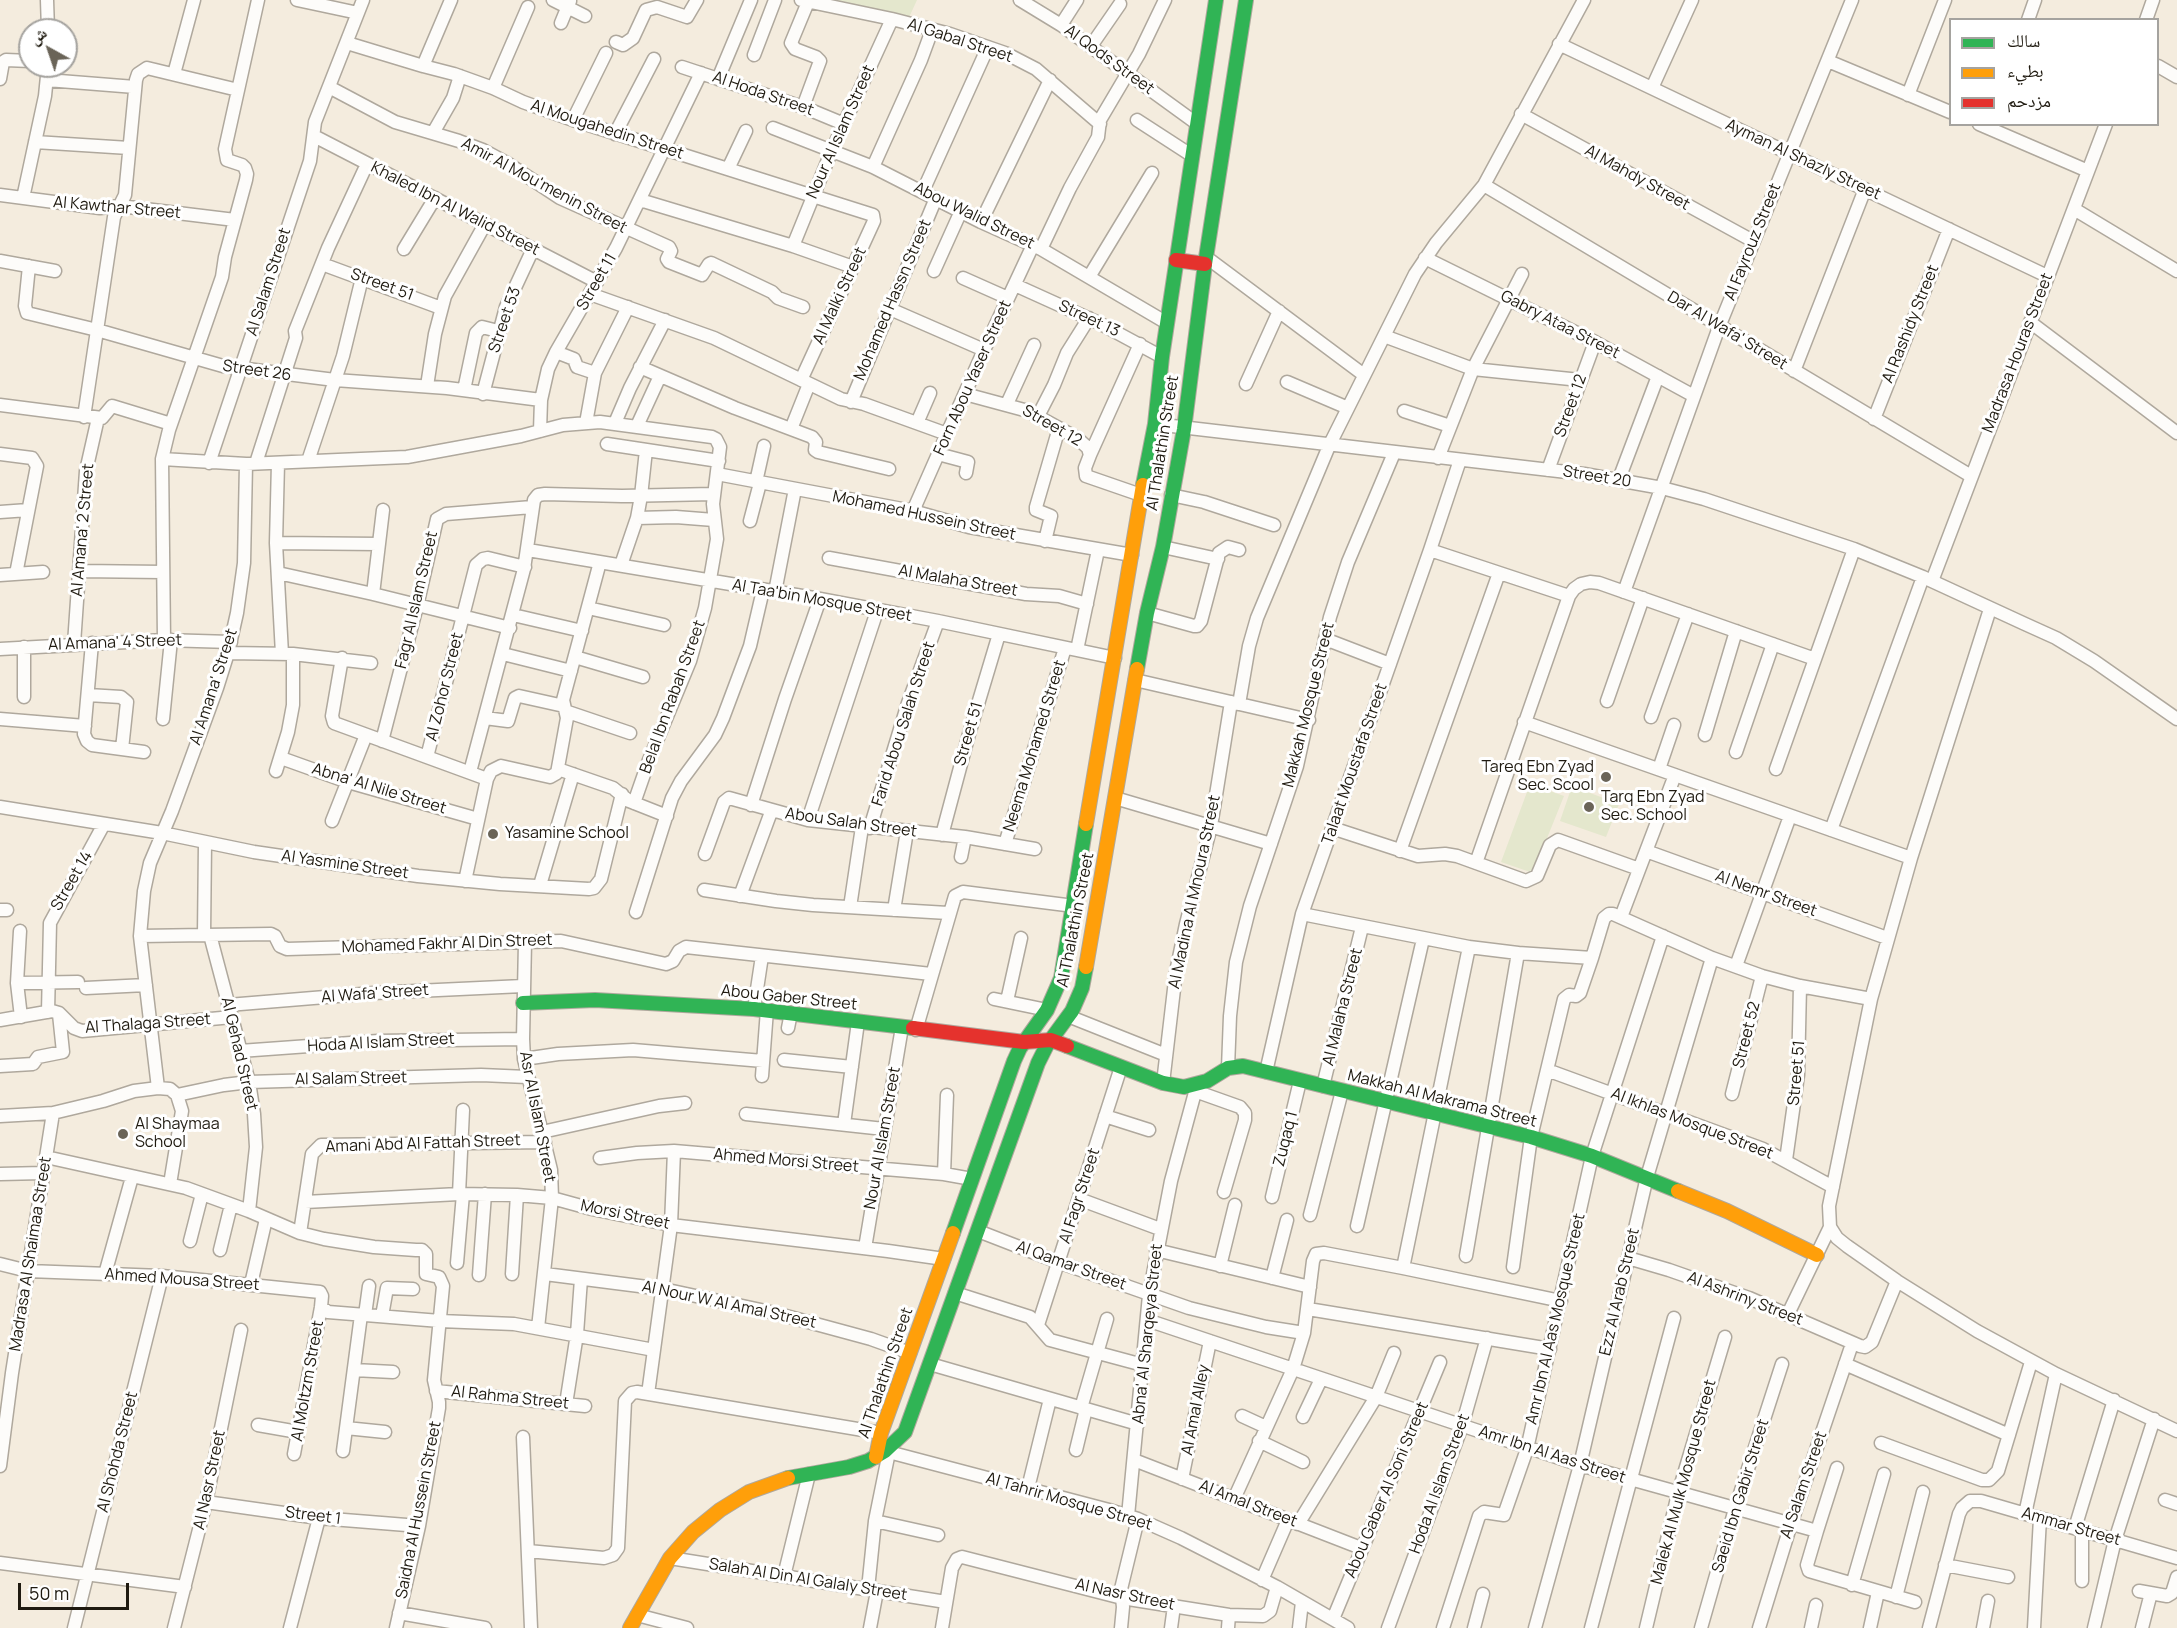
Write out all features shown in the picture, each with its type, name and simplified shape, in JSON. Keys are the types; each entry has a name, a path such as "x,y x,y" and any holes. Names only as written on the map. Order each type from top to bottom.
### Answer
{"street":[{"path":"47,0 48,18"},
{"path":"174,74 194,0"},
{"path":"163,719 168,640 163,572 162,459 171,424 222,277 225,257 247,174 242,165 232,163 225,155 258,0"},
{"path":"297,0 318,2 358,13"},
{"name":"Al Salam Street","path":"209,463 310,161 315,122 363,0"},
{"path":"423,66 451,0"},
{"path":"553,0 569,4 585,16"},
{"path":"616,42 623,45 633,38 646,10 657,7 687,17 697,0"},
{"path":"718,79 751,0"},
{"path":"754,55 775,0"},
{"path":"1060,25 1077,0"},
{"name":"Forn Abou Yaser Street","path":"913,511 1008,298 1098,137 1100,124 1129,73 1165,0"},
{"name":"Al Thalathin Street","path":"882,1452 881,1433 1014,1061 1024,1042 1047,1010 1060,978 1155,424 1162,357 1191,155 1216,0"},
{"name":"Al Thalathin Street","path":"882,1452 905,1432 1038,1063 1077,1000 1085,975 1147,613 1163,547 1184,429 1206,260 1246,0"},
{"name":"Al Madina Al Mnoura Street","path":"1163,1083 1176,972 1211,826 1235,703 1257,618 1329,446 1425,258 1484,185 1584,0"},
{"path":"1652,88 1692,0"},
{"name":"Al Fayrouz Street","path":"1624,592 1719,327 1852,0"},
{"path":"1908,94 1945,0"},
{"path":"2029,18 2035,0"},
{"path":"2147,18 2153,0"},
{"path":"803,108 820,61 816,57 795,49 790,43 804,1"},
{"name":"Al Gabal Street","path":"804,1 892,19 988,47 1021,60 1050,80 1100,124"},
{"name":"Al Qods Street","path":"1026,1 1196,123"},
{"path":"561,23 569,4"},
{"path":"1091,46 1120,4"},
{"path":"493,88 528,7"},
{"name":"Nour Al Islam Street","path":"792,246 832,150 892,19"},
{"path":"873,168 932,30"},
{"name":"Al Mougahedin Street","path":"347,43 460,76 523,102 663,150 870,213"},
{"name":"Ayman Al Shazly Street","path":"1559,44 2047,276"},
{"path":"923,191 988,47"},
{"path":"573,120 606,52"},
{"path":"615,134 654,59"},
{"path":"0,79 3,62 18,60"},
{"path":"1828,61 1949,112"},
{"name":"Al Hoda Street","path":"682,66 844,124"},
{"path":"2159,67 2177,77"},
{"path":"84,417 114,217 125,195 138,74 147,68 238,90"},
{"name":"Street 11","path":"540,431 540,400 548,369 626,229 701,73"},
{"path":"433,134 453,98 460,76"},
{"path":"23,198 47,80 135,87"},
{"path":"981,222 1050,80"},
{"name":"Amir Al Mou'menin Street","path":"329,87 395,122 483,150 507,163 552,194 669,247 671,251 667,259 669,262 702,275 711,263 803,308"},
{"name":"Al Mahdy Street","path":"1521,114 1753,241"},
{"path":"1137,120 1191,155"},
{"path":"1985,126 2088,171"},
{"name":"Madrasa Houras Street","path":"1831,831 1927,579 1971,476 2105,126"},
{"name":"Abou Walid Street","path":"773,128 873,168 1037,247 1167,323"},
{"path":"729,170 746,131"},
{"name":"Khaled Ibn Al Walid Street","path":"314,136 597,282"},
{"path":"35,142 129,148"},
{"name":"Al Amana' Street","path":"158,1088 140,936 144,891 150,863 217,688 229,647 244,563 251,463 284,375 297,336 296,331 322,264 367,164"},
{"path":"1089,277 1152,173"},
{"name":"Dar Al Wafa' Street","path":"1484,185 1971,476"},
{"path":"1794,371 1865,189"},
{"name":"Al Kawthar Street","path":"0,195 100,208 120,206 235,220"},
{"path":"404,249 435,198"},
{"name":"Mohamed Hassn Street","path":"851,402 936,198"},
{"path":"640,200 853,267"},
{"path":"2074,209 2177,271"},
{"path":"934,271 960,211"},
{"name":"Al Malki Street","path":"791,429 805,382 874,221 870,213"},
{"path":"427,386 441,308 449,285 485,224"},
{"name":"Al Rashidy Street","path":"1874,419 1949,229"},
{"name":"Street 53","path":"483,394 506,307 533,249"},
{"name":"Gabry Ataa Street","path":"1425,258 1595,342 1694,396"},
{"path":"1176,260 1206,260 1364,375"},
{"path":"0,261 55,271"},
{"name":"Street 51","path":"322,264 441,308"},
{"name":"Street 26","path":"29,266 25,306 27,313 239,370 335,381 427,386 540,400"},
{"path":"1438,458 1473,369 1522,274"},
{"path":"308,461 335,381 362,278"},
{"path":"963,278 1008,298"},
{"name":"Street 13","path":"1015,285 1089,318 1162,357"},
{"path":"590,294 728,344 851,402 864,404 947,434"},
{"path":"586,423 595,373 628,307"},
{"path":"890,309 984,350"},
{"path":"1246,384 1279,311"},
{"path":"1038,416 1067,353 1089,318"},
{"path":"615,423 640,367 665,320"},
{"path":"2030,322 2177,433"},
{"path":"464,390 476,333 482,327 498,331"},
{"path":"1384,336 1473,369 1580,381"},
{"name":"Street 12","path":"1548,470 1595,342"},
{"path":"1090,455 1140,344"},
{"path":"1007,404 1034,345"},
{"path":"556,352 574,359 577,367 595,373"},
{"path":"640,367 812,437 816,442 815,450 818,452 889,469"},
{"path":"162,459 209,463 278,463 407,457 586,423 637,426 660,376"},
{"path":"1619,480 1658,376"},
{"path":"1287,382 1348,408"},
{"path":"916,423 930,393"},
{"name":"Street 12","path":"965,394 1007,404 1038,416 1059,428 1083,442 1088,448 1090,455 1085,472 1090,478 1141,495"},
{"path":"0,405 98,418 105,417 112,406 171,424"},
{"path":"1404,411 1450,426"},
{"name":"Al Amana' 2 Street","path":"74,644 86,471 98,418"},
{"name":"Street 20","path":"1155,424 1619,480 1662,488 1746,512 1854,549 1927,579 2066,644 2125,681 2177,719"},
{"name":"Belal Ibn Rabah Street","path":"634,803 698,635 711,581 717,539 714,494 720,447 716,439 712,437 637,426"},
{"path":"1046,541 1051,516 1036,510 1035,507 1059,428"},
{"path":"607,444 719,461"},
{"path":"750,521 764,446"},
{"path":"621,565 642,496 646,450"},
{"name":"Makkah Mosque Street","path":"1228,1068 1230,1016 1236,962 1250,906 1297,766 1309,720 1325,639 1348,562 1394,453"},
{"path":"0,454 32,458 37,466 16,574"},
{"path":"938,454 968,462 966,472"},
{"name":"Talaat Moustafa Street","path":"1266,1072 1302,914 1460,460"},
{"path":"276,771 288,732 293,705 276,543 278,463"},
{"name":"Mohamed Hussein Street","path":"717,474 913,511 969,527 1132,555"},
{"path":"636,912 672,798 723,718 769,591 795,489"},
{"path":"470,772 512,622 528,550 532,507 538,495 714,494"},
{"path":"1171,495 1221,507 1274,525"},
{"name":"Fagr Al Islam Street","path":"382,741 417,606 434,525 441,515 532,507"},
{"path":"0,512 28,510"},
{"path":"373,594 383,510"},
{"path":"637,518 676,517 714,520"},
{"path":"276,543 379,544"},
{"path":"1163,547 1218,559"},
{"path":"1147,613 1197,626 1201,621 1219,553 1225,548 1239,550"},
{"path":"1776,769 1854,549"},
{"name":"Al Taa'bin Mosque Street","path":"528,550 820,599 1115,658"},
{"name":"Neema Mohamed Street","path":"1005,844 1087,604 1098,550"},
{"path":"1430,550 1569,596"},
{"name":"Al Zohor Street","path":"427,757 479,561 488,558 525,567"},
{"name":"Al Malaha Street","path":"829,558 1026,594 1059,596 1087,604"},
{"path":"465,881 487,778 491,771 501,766 550,777 554,776 558,769 566,709 563,700 600,562"},
{"path":"80,571 163,572"},
{"path":"0,575 43,572"},
{"name":"Al Zohor Street","path":"278,573 463,617 582,631"},
{"path":"1400,850 1499,573"},
{"path":"1476,863 1569,596 1574,589 1590,582 1643,598 1815,659"},
{"path":"1607,701 1643,598"},
{"path":"751,805 784,699 820,599"},
{"path":"588,608 664,625"},
{"path":"1788,1314 1830,1227 1829,1206 1871,999 1911,858 1990,609"},
{"path":"808,820 878,610"},
{"path":"1651,717 1688,615"},
{"name":"Farid Abou Salah Street","path":"850,907 866,827 938,621"},
{"path":"1705,735 1736,631"},
{"name":"Street 51","path":"942,835 999,634"},
{"path":"1325,639 1390,664"},
{"name":"Al Amana' 4 Street","path":"0,649 168,640 371,663"},
{"path":"92,643 85,726 87,741 92,745 144,752"},
{"path":"1736,752 1773,644"},
{"path":"24,647 24,697"},
{"path":"503,654 571,672"},
{"path":"575,657 643,677"},
{"path":"342,658 332,720 337,725 487,778"},
{"path":"1112,675 1309,720"},
{"path":"88,695 125,699 127,706 122,749"},
{"path":"485,718 507,721 515,698 519,696 566,709 630,733"},
{"path":"0,718 85,726"},
{"path":"1524,722 1911,858"},
{"path":"1659,770 1674,725"},
{"path":"332,821 366,735"},
{"name":"Abna' Al Nile Street","path":"281,758 348,782 478,819"},
{"path":"558,769 613,788 634,803 667,816"},
{"path":"540,885 573,774"},
{"path":"1621,917 1675,775"},
{"name":"Al Yasmine Street","path":"0,807 162,833 254,852 465,881 589,889 599,884 622,794"},
{"path":"1115,798 1271,844"},
{"name":"Abou Salah Street","path":"705,854 724,802 732,799 771,812 808,820 964,837 1035,849"},
{"path":"740,896 771,812"},
{"path":"1736,966 1790,816"},
{"name":"Street 14","path":"0,1066 33,1064 38,1057 63,1052 53,1012 49,982 50,923 52,915 65,897 104,824"},
{"path":"1332,828 1418,856 1451,855 1526,881 1537,876 1551,842 1558,840 1640,869"},
{"path":"894,910 907,831"},
{"path":"962,857 964,837"},
{"name":"Al Gehad Street","path":"205,843 207,935 249,1082 254,1114 256,1147 249,1211"},
{"name":"Al Nemr Street","path":"1646,851 1887,938"},
{"path":"704,890 776,902 948,913 955,896 963,892 1074,906"},
{"name":"Nour Al Islam Street","path":"865,1248 884,1129 909,1029 931,974 948,913"},
{"path":"1302,914 1468,947 1592,958"},
{"path":"1513,1267 1531,1137 1564,999 1569,995 1576,996 1580,993 1606,915 1621,917 1762,976 1800,986 1871,999"},
{"name":"Al Malaha Street","path":"1323,1086 1362,927"},
{"path":"20,931 17,983 21,1017"},
{"name":"Mohamed Fakhr Al Din Street","path":"140,936 271,934 275,936 280,946 287,949 569,942 666,964 686,947 931,974"},
{"name":"Amr Ibn Al Aas Mosque Street","path":"1443,1628 1479,1516 1484,1512 1504,1515 1527,1449 1592,1156 1663,936"},
{"path":"1007,1001 1021,938"},
{"path":"1357,1226 1423,939"},
{"name":"Asr Al Islam Street","path":"525,942 522,1039 524,1059 551,1170 552,1198 538,1328"},
{"path":"1403,1268 1468,947"},
{"path":"1466,1256 1490,1127 1518,953"},
{"path":"762,956 761,1010 764,1061 762,1076"},
{"name":"Ezz Al Arab Street","path":"1535,1628 1580,1465 1647,1177 1712,957"},
{"name":"Street 52","path":"1732,1094 1762,976"},
{"path":"17,983 146,985"},
{"name":"Al Wafa' Street","path":"228,1005 374,993 523,986"},
{"name":"Street 51","path":"1786,1160 1798,1075 1800,986"},
{"path":"994,999 1047,1010"},
{"name":"Abou Gaber Street","path":"523,1003 596,1000 761,1010 1024,1042 1051,1040"},
{"path":"0,1020 53,1012"},
{"name":"Al Thalaga Street","path":"53,1012 74,1028 82,1031 231,1017"},
{"path":"788,1028 791,1013"},
{"path":"1068,1016 1166,1055"},
{"path":"844,1125 858,1022"},
{"name":"Hoda Al Islam Street","path":"240,1051 378,1041 522,1039"},
{"path":"1051,1040 1163,1083 1196,1088 1240,1107 1245,1113 1245,1120 1224,1192"},
{"path":"524,1059 596,1051 633,1050 764,1061"},
{"path":"784,1060 852,1067"},
{"name":"Makkah Al Makrama Street","path":"1228,1068 1243,1066 1531,1137 1592,1156 1727,1211 1817,1256"},
{"name":"Al Fagr Street","path":"1038,1325 1121,1067"},
{"path":"1196,1088 1228,1068"},
{"name":"Al Ikhlas Mosque Street","path":"1547,1070 1755,1146 1786,1160 1833,1187"},
{"name":"Al Salam Street","path":"177,1095 224,1084 249,1082 481,1075 527,1077"},
{"name":"Zuqaq 1","path":"1272,1197 1300,1081"},
{"name":"Abna' Al Sharqeya Street","path":"1121,1628 1123,1606 1121,1588 1133,1518 1134,1460 1149,1295 1160,1229 1196,1088"},
{"path":"0,1116 53,1113 103,1101 134,1090 170,1089 177,1095 182,1111 171,1184"},
{"path":"1310,1215 1342,1091"},
{"path":"944,1174 947,1095"},
{"name":"Amani Abd Al Fattah Street","path":"300,1233 312,1154 321,1145 543,1137 659,1106 685,1103"},
{"path":"457,1263 463,1110"},
{"name":"Madrasa Al Shaimaa Street","path":"0,1466 6,1374 28,1271 53,1113"},
{"path":"746,1114 884,1129"},
{"path":"1105,1116 1149,1130"},
{"path":"648,1394 671,1225 674,1151"},
{"name":"Ahmed Morsi Street","path":"600,1158 674,1151 944,1174 972,1179"},
{"path":"46,1157 171,1184 249,1211 300,1233"},
{"path":"0,1174 43,1173"},
{"path":"105,1274 132,1177"},
{"path":"190,1241 202,1194"},
{"name":"Morsi Street","path":"304,1202 461,1194 552,1198 592,1209 671,1225 944,1259"},
{"path":"479,1275 485,1194"},
{"path":"512,1274 517,1195"},
{"path":"1079,1199 1160,1229"},
{"path":"220,1250 231,1205"},
{"path":"1220,1266 1235,1205"},
{"path":"251,1284 266,1219"},
{"path":"1272,1278 1287,1220"},
{"path":"1830,1227 1837,1238 1897,1281 2031,1362 2177,1431"},
{"name":"Al Qamar Street","path":"978,1231 1149,1295 1227,1318 1304,1333"},
{"name":"Saidna Al Hussein Street","path":"300,1233 349,1244 422,1251 426,1254 426,1274 439,1277 443,1286 434,1380 439,1408 419,1526 396,1628"},
{"path":"1156,1250 1310,1287"},
{"path":"1234,1499 1293,1370 1304,1333 1313,1260 1316,1254 1403,1268 1561,1301"},
{"name":"Al Ashriny Street","path":"1628,1258 1709,1283 1788,1314 1856,1345"},
{"name":"Ahmed Mousa Street","path":"0,1264 28,1271 162,1276 316,1291 322,1296 321,1307"},
{"name":"Al Nour W Al Amal Street","path":"545,1274 663,1290 823,1325 909,1353"},
{"name":"Al Shohda Street","path":"74,1628 162,1276"},
{"path":"566,1404 577,1334 581,1279"},
{"path":"1856,1345 1864,1347 1872,1342 1897,1281"},
{"path":"343,1451 369,1286"},
{"path":"382,1316 387,1288 413,1289"},
{"path":"955,1293 1025,1315 1038,1325 1050,1340 1143,1365"},
{"path":"321,1307 328,1312 440,1322 490,1322 538,1328 654,1350"},
{"name":"Al Moltzm Street","path":"294,1454 321,1307"},
{"path":"1308,1309 1550,1349"},
{"path":"1591,1628 1674,1318"},
{"path":"1076,1450 1097,1353 1107,1319"},
{"name":"Amr Ibn Al Aas Street","path":"1147,1320 1527,1449 1630,1481 1817,1531"},
{"name":"Al Nasr Street","path":"174,1628 206,1502 241,1330"},
{"name":"Malek Al Mulk Mosque Street","path":"1646,1628 1678,1494 1725,1337"},
{"name":"Hoda Al Islam Street","path":"1388,1628 1462,1426 1487,1338"},
{"name":"Al Amal Alley","path":"1182,1479 1210,1341"},
{"name":"Al Salam Street","path":"1759,1628 1845,1364 1856,1345"},
{"path":"1262,1580 1293,1522 1376,1397 1394,1353"},
{"name":"Abou Gaber Al Soni Street","path":"1333,1619 1440,1362"},
{"path":"1881,1443 1982,1480 1989,1480 1998,1471 2031,1362"},
{"path":"930,1364 1138,1424"},
{"name":"Saeid Ibn Gabir Street","path":"1701,1628 1735,1509 1782,1364"},
{"path":"1845,1364 2009,1435"},
{"path":"354,1370 393,1372"},
{"path":"2025,1514 2056,1374"},
{"path":"1303,1416 1321,1379"},
{"name":"Al Rahma Street","path":"436,1390 585,1406"},
{"path":"528,1551 604,1558 613,1555 618,1548 625,1401 632,1393 881,1433"},
{"path":"1028,1488 1050,1398"},
{"path":"2082,1581 2078,1529 2114,1400"},
{"path":"1242,1416 1266,1427"},
{"path":"2094,1628 2115,1540 2154,1419"},
{"path":"258,1425 298,1432"},
{"path":"346,1428 385,1432"},
{"path":"523,1437 531,1628"},
{"path":"1259,1441 1303,1462"},
{"path":"630,1628 670,1558 693,1532 720,1510 750,1492 782,1479 859,1465 882,1452"},
{"path":"870,1628 874,1521 882,1452"},
{"name":"Al Tahrir Mosque Street","path":"882,1452 1028,1488 1133,1518 1181,1538 1277,1587 1348,1628"},
{"name":"Al Amal Street","path":"1134,1460 1361,1548"},
{"path":"1837,1468 1807,1569 1813,1574 1915,1602"},
{"path":"784,1576 809,1474"},
{"path":"1852,1585 1884,1474"},
{"path":"1896,1597 1923,1492"},
{"name":"Ammar Street","path":"1945,1565 1959,1514 1965,1504 1976,1500 2177,1558"},
{"name":"Street 1","path":"206,1502 319,1518 419,1526"},
{"path":"290,1628 319,1518"},
{"path":"2034,1628 2038,1591 2040,1518"},
{"path":"874,1521 938,1534"},
{"name":"Al Nasr Street","path":"946,1602 952,1568 957,1559 967,1557 1122,1598 1174,1606 1229,1622 1263,1616 1270,1611 1277,1587"},
{"name":"Salah Al Din Al Galaly Street","path":"670,1558 946,1602"},
{"path":"0,1563 185,1587"},
{"path":"1929,1628 1945,1565 2008,1577"},
{"path":"2142,1628 2145,1592 2163,1597 2170,1595 2177,1577"},
{"path":"1870,1628 1878,1592"},
{"path":"1474,1628 1483,1594"},
{"path":"942,1628 946,1602"},
{"path":"1299,1628 1302,1602"},
{"path":"1983,1628 1988,1602"},
{"path":"1811,1628 1816,1605"},
{"path":"1171,1628 1174,1606"},
{"path":"399,1613 485,1628"},
{"path":"637,1615 687,1628"}],"green space":[{"path":"805,0 917,0 906,24"},
{"path":"1530,784 1564,796 1533,873 1501,862"},
{"path":"1572,786 1619,804 1606,837 1560,821"}],"traffic: fast":[{"path":"1143,485 1155,424 1162,357 1216,0"},
{"path":"1137,669 1147,613 1163,547 1184,429 1205,264 1246,0"},
{"path":"953,1233 1014,1061 1020,1048 1047,1010 1061,978 1086,824"},
{"path":"788,1478 849,1467 868,1461 885,1451 905,1432 1038,1063 1047,1045 1072,1011 1082,988 1086,967"},
{"path":"523,1003 595,1000 754,1009 913,1028"},
{"path":"1067,1046 1163,1083 1184,1087 1207,1081 1228,1068 1243,1066 1531,1137 1592,1156 1678,1191"}],"traffic: slow":[{"path":"1086,824 1143,485"},
{"path":"1086,967 1137,669"},
{"path":"1678,1191 1727,1211 1817,1255"},
{"path":"876,1457 881,1433 953,1233"},
{"path":"630,1628 670,1558 693,1532 720,1510 749,1492 788,1478"}],"traffic: jam":[{"path":"1176,260 1205,264"},
{"path":"913,1028 1024,1042 1051,1040 1067,1046"}],"place":[{"name":"Tareq Ebn Zyad Sec. Scool","path":"1606,777"},
{"name":"Tarq Ebn Zyad Sec. School","path":"1589,807"},
{"name":"Yasamine School","path":"493,834"},
{"name":"Al Shaymaa School","path":"123,1134"}]}
